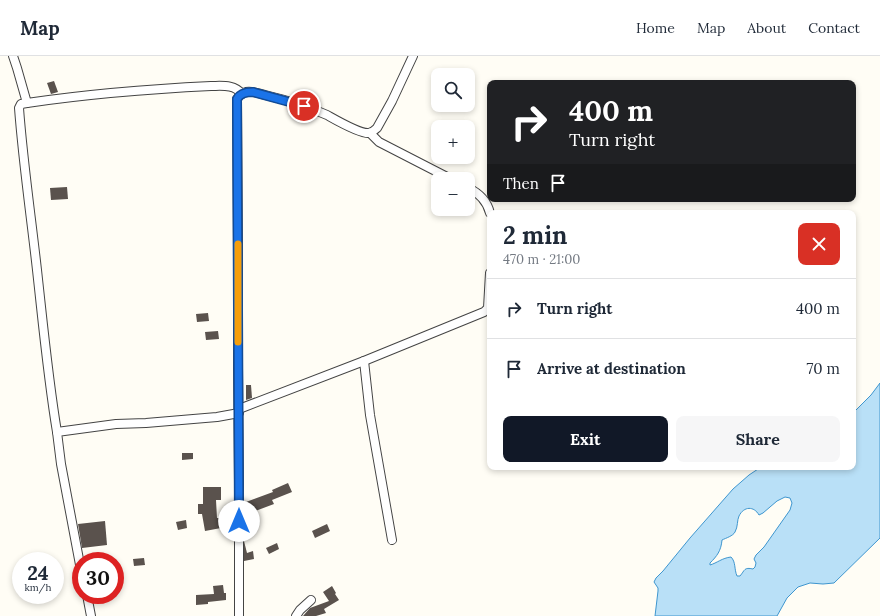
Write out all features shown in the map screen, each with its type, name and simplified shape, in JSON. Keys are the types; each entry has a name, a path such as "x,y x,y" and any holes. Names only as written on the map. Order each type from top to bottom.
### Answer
{"street":[{"path":"13,56 27,102"},
{"path":"370,133 377,128 392,101 413,56"},
{"path":"78,552 61,464 51,395 21,137 19,108 21,104 27,102 76,96 211,86 235,88 242,94"},
{"path":"239,616 238,96 247,92 253,92 304,106 356,130 370,133 379,142 437,172"},
{"path":"475,192 487,204 489,210"},
{"path":"57,432 116,424 146,423 217,416 239,411 484,312 487,309"},
{"path":"364,361 370,415 392,540"},
{"path":"296,616 311,600"},
{"path":"89,604 91,616"}],"water":[{"path":"880,383 880,538 834,583 810,583 798,587 787,598 777,616 655,616 658,591 658,588 654,582 656,578 733,489 749,475 756,470 856,470 856,410 871,395","holes":["785,497 790,498 792,503 790,510 764,547 756,555 754,559 756,563 753,569 746,569 740,576 737,576 734,561 731,557 725,558 710,565 720,550 722,540 731,536 735,532 739,516 744,510 749,508 757,512 759,515 777,501"]}],"building":[{"path":"54,81 58,92 51,94 47,83"},
{"path":"67,187 68,199 51,200 50,188"},
{"path":"208,313 209,321 197,322 196,314"},
{"path":"218,331 219,339 206,340 205,332"},
{"path":"246,385 251,385 252,398 246,400"},
{"path":"182,453 193,453 193,459 182,460"},
{"path":"288,483 292,492 272,500 274,504 250,513 246,502 273,492 272,490"},
{"path":"203,487 221,487 221,500 216,500 217,518 219,518 221,528 205,531 202,514 198,514 198,504 203,504"},
{"path":"186,520 187,528 178,530 176,522"},
{"path":"105,521 107,545 82,548 78,524"},
{"path":"327,524 330,531 315,538 312,531"},
{"path":"244,541 247,553 253,551 254,559 244,561"},
{"path":"277,543 279,549 269,554 266,548"},
{"path":"144,558 145,565 134,566 133,559"},
{"path":"223,585 224,593 226,593 226,600 196,605 196,595 214,594 213,586"},
{"path":"332,586 339,600 324,609 326,613 316,616 303,616 310,608 329,601 323,592"}],"slow traffic":[{"path":"238,244 238,342"}],"route":[{"path":"239,521 237,99 238,96 242,94 253,92 304,106"}]}
